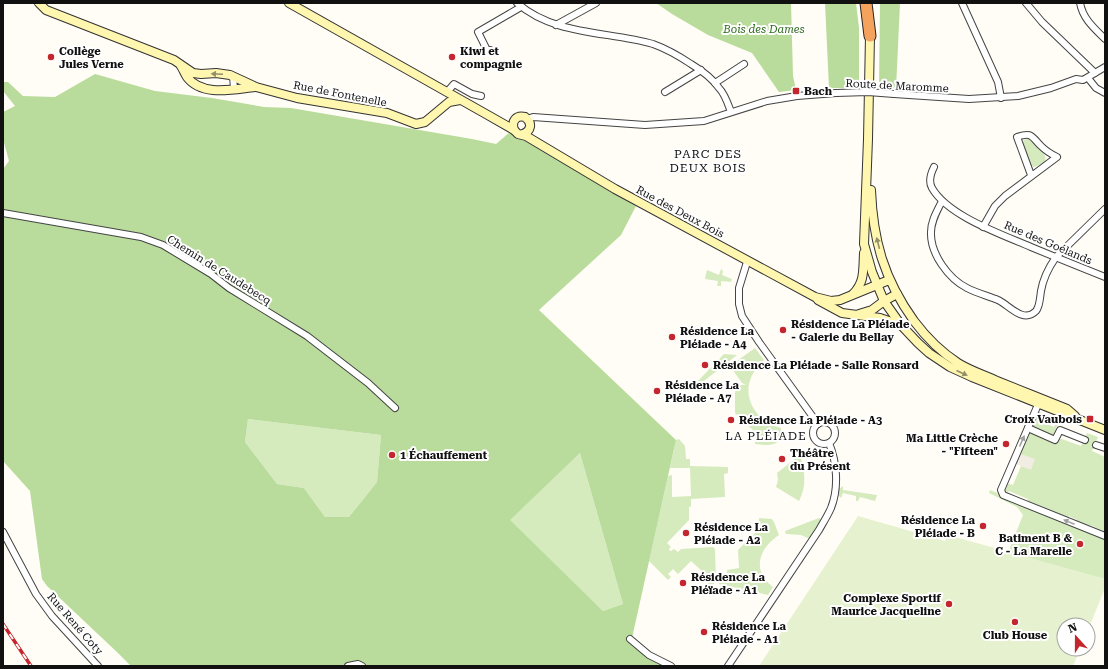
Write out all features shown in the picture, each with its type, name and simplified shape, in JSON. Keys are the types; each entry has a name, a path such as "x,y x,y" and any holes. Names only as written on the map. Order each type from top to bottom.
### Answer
{"highway":[{"path":"866,3 870,36"},
{"path":"870,36 872,3"}],"street":[{"name":"Rue de Fontenelle","path":"39,3 46,10 179,62 192,72 201,74 216,73 233,76 256,86 297,98 387,113 416,124 425,122 448,102 460,100"},
{"path":"289,3 448,92 460,100 514,130 518,134 528,127 521,117 508,119 486,114"},
{"path":"556,25 596,3"},
{"path":"962,3 998,82 1001,98"},
{"path":"1026,3 1042,22 1095,72"},
{"path":"1080,3 1081,11 1086,19 1105,39"},
{"path":"490,50 487,50 478,32 519,5 528,12 556,25 586,32 631,39 676,53 716,83 731,112"},
{"path":"851,297 860,287 862,280 868,139 870,36"},
{"name":"Rue de Fontenelle","path":"179,62 187,78 204,88 212,90 234,90 256,86"},
{"path":"716,83 744,64"},
{"name":"Route de Maromme","path":"528,127 542,118 645,125 704,121 767,101 810,94 868,92 969,99 1001,98 1031,93 1076,80 1083,80 1105,67"},
{"path":"665,92 700,70"},
{"path":"233,76 234,90"},
{"path":"1088,78 1096,88 1105,93"},
{"path":"448,92 454,84 472,94 481,96"},
{"path":"514,130 513,123 515,119"},
{"name":"Rue des Deux Bois","path":"528,127 536,142 615,189 747,262 815,297 835,301 851,297 889,280"},
{"path":"983,227 995,206 1031,175 1056,157 1042,147 1032,136 1026,134 1017,137 1031,175"},
{"path":"868,139 874,229 889,280 905,308 922,332 938,348 958,364 1039,403"},
{"name":"Rue des Goélands","path":"934,167 930,175 931,186 942,201 983,227 1105,277"},
{"path":"942,201 933,222 931,233 933,246 940,261 951,278 966,288 1000,301 1018,314 1028,315 1036,311 1042,287 1051,264 1056,257 1105,209"},
{"name":"Chemin de Caudebecq","path":"3,213 141,238 162,245 211,274 229,288 306,336 368,383 395,408"},
{"path":"864,244 877,285 884,301 901,325 929,353 959,372 1039,403 1067,409 1076,417 1105,430"},
{"path":"747,262 739,288 739,304 742,316 818,424"},
{"path":"856,315 872,310 897,294"},
{"name":"Rue des Deux Bois","path":"815,297 821,303 844,314 880,318 901,325"},
{"path":"1039,403 1001,490 1003,495 1105,536"},
{"path":"821,422 828,423 834,428 835,435 829,444 822,444 814,438 813,432 821,422"},
{"path":"1028,428 1055,440 1060,430 1085,440"},
{"path":"728,666 819,530 831,507 836,467 829,444"},
{"path":"1096,444 1105,448"},
{"name":"Rue René Coty","path":"3,532 36,594 52,616 98,666"},
{"path":"630,639 649,655 671,666"},
{"path":"348,666 358,664 362,666"}],"green space":[{"name":"Bois des Dames","path":"656,3 791,3 793,76 796,90 779,92 752,53 708,35"},
{"name":"Bois des Dames","path":"825,3 856,3 859,28 859,88 829,88"},
{"path":"880,3 900,3 896,89 879,88"},
{"path":"95,74 155,91 212,98 264,107 291,108 496,144 510,132 636,206 621,235 539,310 676,440 632,638 666,666 131,666 47,586 42,579 30,491 3,461 3,169 9,161 3,139 3,112 15,106 3,91 3,82 8,82 23,96 55,97","holes":["248,419 381,435 377,482 349,517 325,517 304,488 277,484 245,442","580,453 623,604 603,611 510,520"]},
{"path":"1026,139 1030,139 1041,149 1045,155 1045,162 1035,167 1031,166 1022,143"},
{"path":"721,269 723,271 722,275 732,279 731,282 721,281 721,286 717,286 718,281 705,279 707,270 719,275"},
{"path":"755,348 764,360 755,371 749,384 748,392 752,406 761,418 774,426 781,428 781,439 778,442 766,445 755,444 755,432 735,413 735,385 746,385 742,383 730,366"},
{"path":"724,354 737,355 700,384 697,382"},
{"path":"1036,410 1042,413 1039,421 1054,427 1058,419 1059,421 1054,433 1059,438 1081,446 1087,433 1098,437 1092,451 1105,457 1105,534 1103,531 1090,525 1089,528 1069,516 1067,519 1028,501 1028,499 1009,491 1008,493 1004,490 1006,483 1013,485 1021,466 1031,469 1018,453"},
{"path":"248,419 381,435 377,482 349,517 325,517 304,488 277,484 245,442"},
{"path":"679,439 685,446 686,459 690,459 690,466 728,467 728,473 724,474 725,497 691,499 691,506 689,507 689,520 667,543 671,547 669,549 670,551 674,549 678,552 681,549 713,547 715,549 716,582 711,586 701,577 704,573 691,561 678,574 673,569 668,574 671,577 668,580 649,561 668,476 672,475 672,497 691,496 690,468 670,468 676,440"},
{"path":"580,453 623,604 603,611 509,520"},
{"path":"800,455 803,467 804,484 799,501 776,487 778,480 777,473"},
{"path":"843,486 843,490 877,495 875,501 860,497 858,501 856,501 856,496 843,493 841,498 838,490"},
{"path":"990,490 1105,536 1105,579 1008,553 1023,515 1017,507 989,493"},
{"name":"Complexe Sportif Maurice Jacqueline","path":"858,516 945,541 948,535 1105,579 1105,588 1093,617 1056,617 1056,657 1077,657 1073,666 759,666"},
{"path":"759,518 772,519 779,535 767,546 760,560 762,574 766,581 773,587 768,595 719,584 720,573 727,573 727,570 739,568 738,550 759,529"},
{"path":"819,518 822,520 810,539 801,535 786,534 785,531"}],"shaded area":[{"path":"1018,453 1035,459 1031,470 1014,463"}],"railway":[{"path":"3,624 31,666"}],"place":[{"name":"Collège Jules Verne","path":"51,57"},
{"name":"Kiwi et compagnie","path":"452,57"},
{"name":"Bach","path":"796,91"},
{"name":"Résidence La Pléiade - Galerie du Bellay","path":"783,330"},
{"name":"Résidence La Pléiade - A4","path":"672,337"},
{"name":"Résidence La Pléiade - Salle Ronsard","path":"705,365"},
{"name":"Résidence La Pléiade - A7","path":"657,391"},
{"name":"Croix Vaubois","path":"1090,419"},
{"name":"Résidence La Pléiade - A3","path":"731,420"},
{"name":"Ma Little Crèche - \"Fifteen\"","path":"1006,444"},
{"name":"1 Échauffement","path":"392,455"},
{"name":"Théâtre du Présent","path":"782,459"},
{"name":"Résidence La Pléiade - B","path":"983,526"},
{"name":"Résidence La Pléiade - A2","path":"686,533"},
{"name":"Batiment B & C - La Marelle","path":"1080,544"},
{"name":"Résidence La Pléïade - A1","path":"683,583"},
{"name":"Complexe Sportif Maurice Jacqueline","path":"949,604"},
{"name":"Club House","path":"1015,622"},
{"name":"Résidence La Pléiade - A1","path":"704,632"}],"district":[{"name":"PARC DES DEUX BOIS","path":"708,161"},
{"name":"LA PLÉIADE","path":"766,436"}]}
